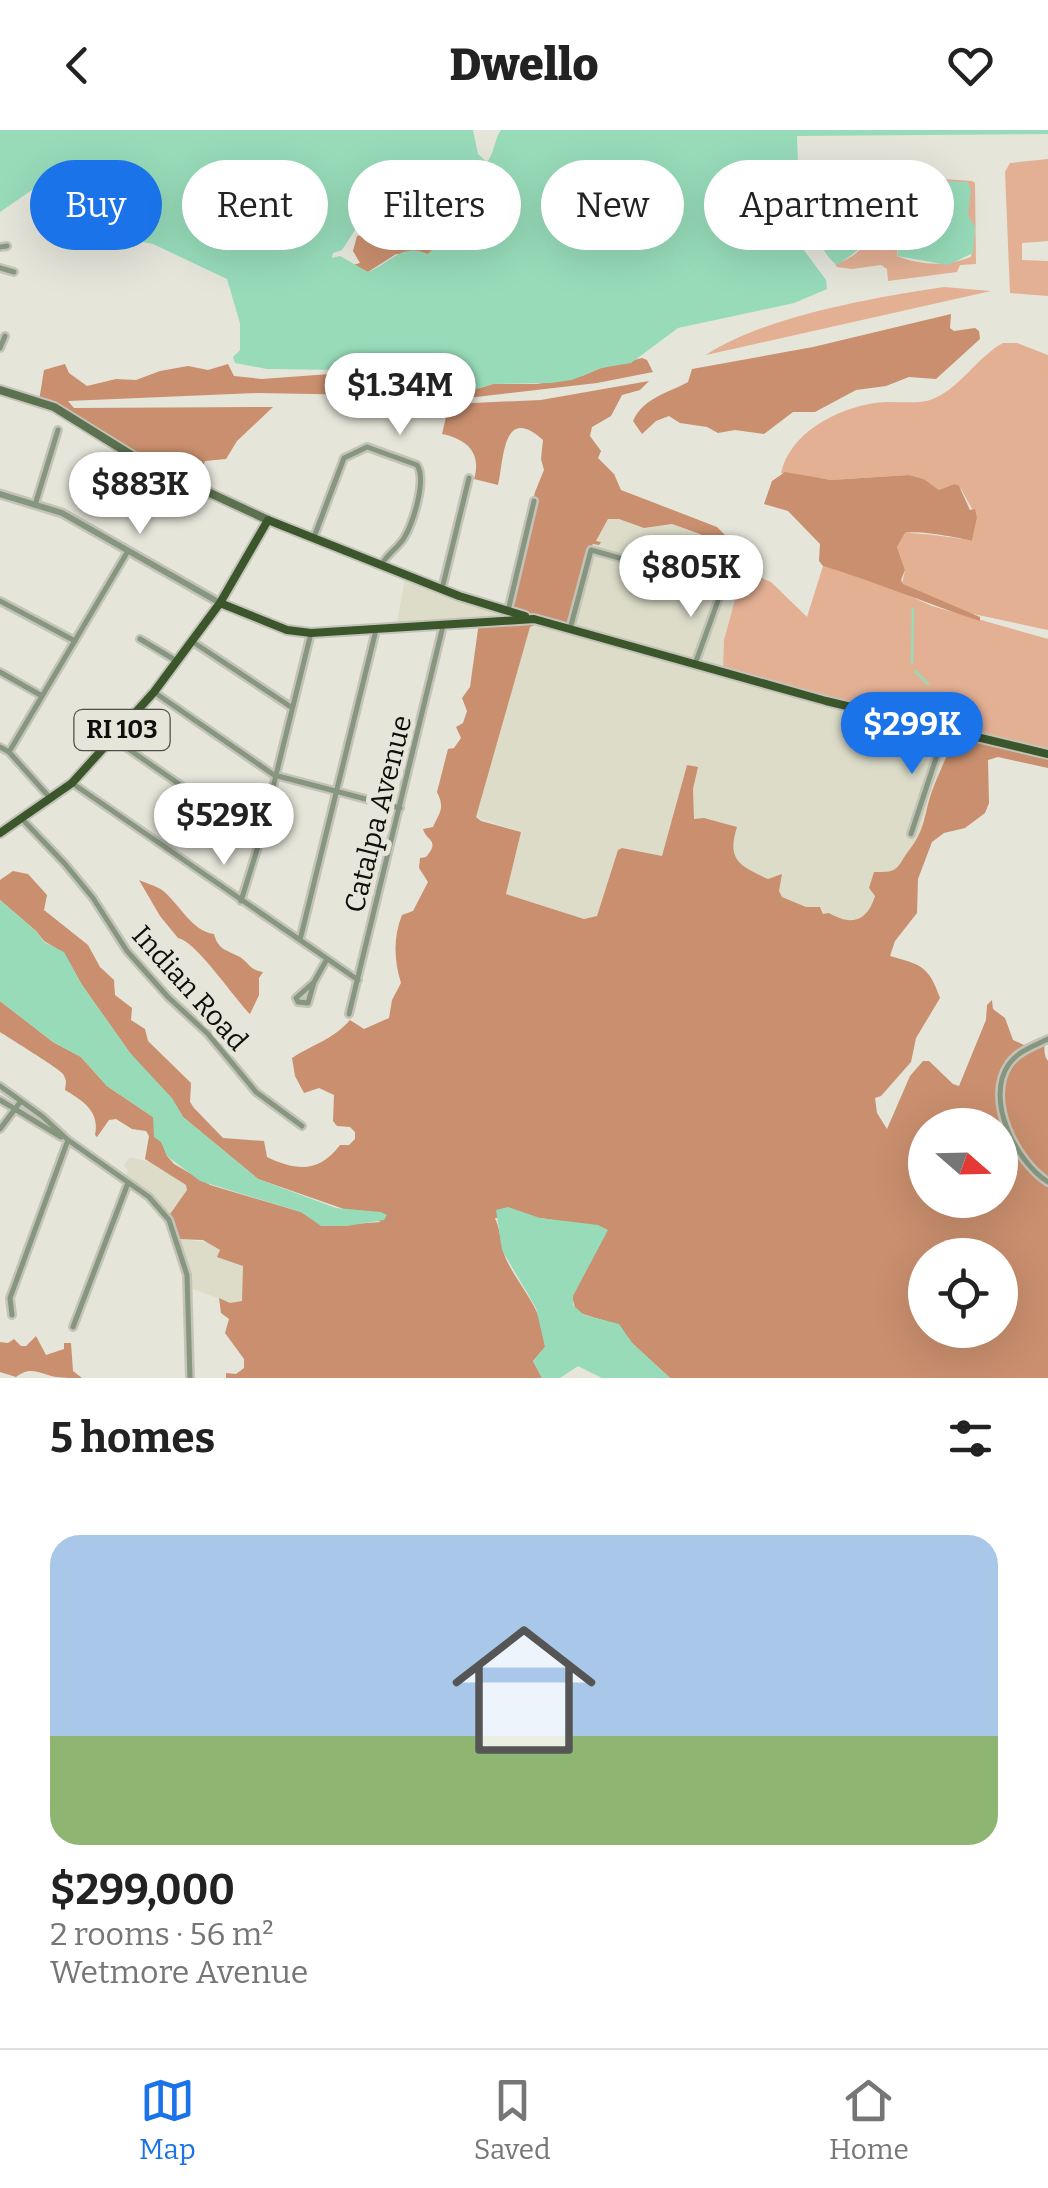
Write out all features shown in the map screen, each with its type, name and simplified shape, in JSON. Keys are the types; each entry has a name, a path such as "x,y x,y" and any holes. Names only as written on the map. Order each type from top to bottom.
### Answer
{"main road":[{"path":"0,390 59,410 141,462 268,520 507,615 534,618 945,731 1048,754"},
{"name":"RI 103","path":"0,833 72,783 114,740 193,642 268,520"},
{"path":"220,602 287,630 310,633 476,621 507,615"},
{"path":"476,621 480,604"}],"street":[{"path":"0,268 14,272"},
{"path":"0,348 5,336"},
{"path":"35,505 58,430"},
{"path":"314,537 344,458 367,447 394,454 417,465 422,475 404,537 382,564"},
{"path":"442,590 469,478"},
{"path":"0,494 62,513 220,602"},
{"path":"507,615 534,502"},
{"path":"570,629 591,550 723,587 694,664"},
{"path":"9,752 128,551"},
{"path":"0,602 75,641"},
{"name":"Catalpa Avenue","path":"350,1014 444,623"},
{"path":"300,940 376,627"},
{"path":"241,901 260,840 310,633"},
{"path":"140,638 178,662"},
{"path":"193,642 291,707"},
{"path":"0,672 42,696"},
{"path":"154,692 274,775 400,808"},
{"path":"911,834 945,731"},
{"path":"114,740 260,840"},
{"path":"0,747 51,799"},
{"path":"72,783 358,980"},
{"name":"Indian Road","path":"22,819 93,898 127,951 168,997 208,1034 256,1092 302,1126"},
{"path":"314,982 327,959"},
{"path":"1048,1039 1012,1060 1002,1080 1006,1124 1015,1144 1048,1182"},
{"path":"0,1086 161,1209 178,1238 187,1275 190,1378"},
{"path":"0,1100 68,1140"},
{"path":"0,1129 21,1101"},
{"path":"12,1315 10,1298 68,1140"},
{"path":"73,1327 128,1182"}],"shaded area":[{"path":"0,130 473,130 478,154 485,160 348,160 348,241 332,258 340,256 368,272 410,250 428,254 432,250 521,250 521,160 488,160 501,130 1048,130 1048,134 797,136 798,160 704,160 704,250 804,250 826,280 827,289 794,303 678,328 631,363 601,368 572,380 493,384 473,390 404,388 349,370 267,369 235,363 233,357 240,350 240,323 227,279 162,248 162,160 30,160 30,191 0,212"},
{"path":"1048,159 1048,241 1022,243 1022,260 1048,261 1048,296 1010,293 1005,172 1010,163"},
{"path":"954,180 975,183 976,264 960,265 957,272 888,281 887,269 881,265 852,269 835,264 859,250 898,250 897,256 934,264 971,257 975,228 968,215 968,182"},
{"path":"954,182 968,182 968,215 975,227 973,253 948,265 897,256 898,250 954,250"},
{"path":"432,250 428,254 396,254 368,272 353,265 360,263 353,251"},
{"path":"824,250 858,250 837,265"},
{"path":"944,287 991,291 706,355 788,319"},
{"path":"951,314 950,328 975,328 980,339 936,379 909,377 886,386 856,390 815,412 793,412 764,434 735,430 718,433 707,427 680,423 669,416 656,421 642,434 633,421 650,401 688,382 692,369 813,347"},
{"path":"1003,343 1017,343 1048,355 1048,630 964,612 902,584 905,570 897,547 905,533 972,541 977,518 954,484 939,490 924,479 909,475 831,480 781,473 794,446 830,417 860,406 940,396"},
{"path":"642,358 653,372 597,383 476,397 258,393 68,401 74,408 273,407 237,441 226,459 205,461 195,488 39,401 44,370 65,364 69,373 87,386 116,379 136,380 188,366 208,370 228,364 234,376 262,379 330,374 362,378 393,388 473,390 493,384 537,384 582,376"},
{"path":"649,381 640,390 622,395 611,416 592,427 590,436 601,451 598,458 614,474 621,490 717,527 727,537 722,552 700,534 672,524 644,528 608,519 596,541 601,542 591,547 571,629 541,622 530,627 476,817 521,832 506,894 584,919 597,916 618,850 662,856 687,765 698,767 693,789 694,819 737,827 733,848 743,866 768,879 782,874 782,897 806,907 820,907 823,914 857,919 872,905 875,896 869,888 874,872 897,868 919,834 956,733 1048,754 1048,768 998,757 988,760 989,803 985,813 965,828 944,833 932,842 918,879 917,913 895,941 890,956 927,972 940,998 916,1038 911,1062 875,1098 877,1113 887,1129 910,1076 923,1061 929,1061 959,1086 992,1000 993,1009 1005,1018 1013,1040 1024,1045 1041,1037 1043,1040 1048,1061 1048,1378 670,1378 632,1343 619,1325 576,1312 572,1296 589,1264 573,1223 495,1218 506,1259 541,1324 545,1347 533,1361 542,1378 226,1378 226,1373 236,1374 244,1368 244,1359 225,1333 229,1319 221,1313 219,1298 230,1303 242,1301 243,1266 217,1257 220,1250 203,1240 179,1239 168,1217 187,1190 186,1185 145,1159 149,1136 146,1131 132,1129 116,1119 109,1120 97,1137 92,1113 65,1090 63,1074 0,1032 0,1001 53,1042 81,1057 107,1086 153,1117 167,1156 210,1185 301,1212 326,1226 381,1222 258,1179 183,1117 130,1053 64,953 44,941 0,900 0,880 13,871 28,874 47,895 44,910 88,945 100,967 114,980 115,995 132,1008 131,1020 145,1029 148,1041 191,1083 190,1102 223,1138 264,1141 267,1157 297,1167 324,1161 340,1145 349,1145 355,1139 350,1127 337,1126 333,1121 334,1095 319,1088 304,1093 292,1058 350,1020 364,1029 389,1018 401,983 397,932 402,915 413,911 428,882 419,868 420,858 426,857 432,844 423,829 433,827 439,814 441,802 437,792 448,749 454,748 461,738 456,727 463,723 467,711 462,698 470,687 479,622 520,619 511,613 520,556 544,470 543,440 520,428 507,440 498,485 474,479 474,455 459,439 442,434 447,413 428,405 541,400"},
{"path":"785,472 831,480 909,475 924,479 939,490 959,486 970,510 975,509 972,541 905,533 897,547 905,570 901,580 980,617 980,621 823,566 819,561 820,544 788,511 764,504 772,481"},
{"path":"608,519 644,528 672,524 700,534 721,552 745,561 724,640 724,669 956,733 932,791 917,842 899,868 874,875 869,888 875,896 864,918 840,921 824,914 820,907 806,907 781,897 768,880 742,865 733,856 732,843 710,820 694,820 697,767 686,766 663,856 618,850 597,916 584,919 506,894 521,832 476,817 530,627 540,622"},
{"path":"823,566 874,580 932,606 1048,639 1048,754 723,672 724,640 743,570 771,582 807,617"},
{"path":"406,574 523,617 396,627"},
{"path":"139,880 162,890 199,928 214,934 221,946 263,972 250,1014 204,959 178,938"},
{"path":"0,900 44,942 64,952 130,1053 172,1098 183,1117 258,1179 336,1208 381,1212 387,1215 384,1220 321,1226 301,1212 200,1181 167,1156 154,1137 153,1117 107,1086 81,1057 53,1042 0,1001"},
{"path":"130,1157 157,1164 186,1185 187,1190 168,1217 125,1180 128,1171 124,1165"},
{"path":"508,1207 540,1218 598,1225 608,1230 573,1296 573,1305 584,1315 619,1324 632,1343 670,1378 602,1378 578,1366 560,1378 542,1378 533,1361 545,1347 536,1308 502,1250 496,1210"},
{"path":"179,1239 207,1242 220,1250 218,1257 243,1266 243,1301 230,1303 187,1290"},
{"path":"36,1336 46,1355 64,1349 64,1343 71,1343 73,1371 82,1378 31,1371 16,1377 0,1372 0,1342 14,1339 26,1346"}],"waterway":[{"path":"912,663 913,609"},
{"path":"915,671 928,684"}]}
